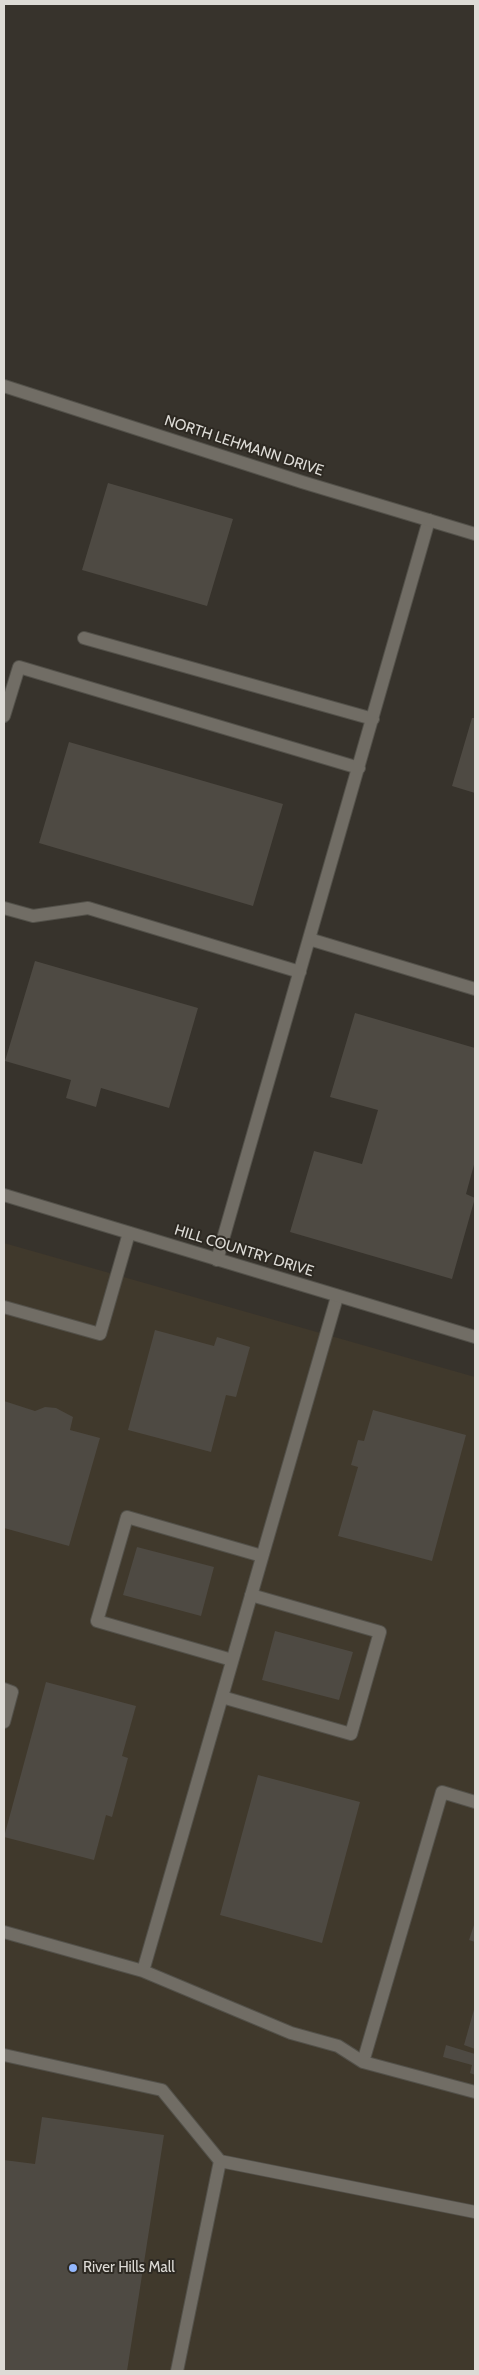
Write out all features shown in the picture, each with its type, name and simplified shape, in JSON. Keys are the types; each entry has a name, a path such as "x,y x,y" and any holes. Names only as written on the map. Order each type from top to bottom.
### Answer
{"street":[{"name":"NORTH LEHMANN DRIVE","path":"4,386 475,534"},
{"path":"217,1260 430,520"},
{"path":"84,638 372,719"},
{"path":"4,716 19,667 359,768"},
{"path":"4,908 33,916 88,908 300,972"},
{"path":"309,939 475,989"},
{"name":"HILL COUNTRY DRIVE","path":"4,1195 337,1297 475,1337"},
{"path":"4,1307 100,1334 129,1233"},
{"path":"143,1971 337,1297"},
{"path":"232,1660 96,1621 127,1517 262,1556"},
{"path":"222,1697 351,1734 380,1632 251,1595"},
{"path":"4,1689 12,1692 4,1722"},
{"path":"363,2062 442,1792 475,1802"},
{"path":"4,1932 143,1971 291,2033 338,2046 363,2062 475,2092"},
{"path":"4,2055 162,2090 220,2161 475,2212"},
{"path":"177,2371 220,2161"}],"shaded area":[{"path":"4,1243 475,1377 475,2371 4,2371"}],"building":[{"path":"108,483 233,519 207,606 82,570"},
{"path":"472,718 475,718 475,793 452,786"},
{"path":"69,742 283,804 253,906 39,843"},
{"path":"35,961 198,1008 169,1108 101,1088 96,1107 66,1098 71,1080 5,1061"},
{"path":"355,1013 475,1048 475,1161 466,1194 475,1198 452,1279 290,1232 314,1151 362,1164 378,1110 330,1097"},
{"path":"155,1330 214,1346 217,1337 250,1347 236,1397 226,1395 211,1452 128,1430"},
{"path":"4,1401 35,1411 45,1407 56,1408 73,1417 70,1430 100,1438 69,1546 4,1528"},
{"path":"373,1410 466,1435 432,1561 338,1536 358,1467 351,1465 358,1440 364,1441"},
{"path":"137,1547 214,1567 201,1616 123,1595"},
{"path":"275,1631 353,1652 339,1700 262,1680"},
{"path":"46,1682 136,1706 122,1756 128,1758 112,1817 106,1815 94,1860 4,1837"},
{"path":"258,1775 360,1802 322,1943 220,1915"},
{"path":"475,1922 475,1942 469,1940"},
{"path":"475,2006 475,2049 464,2045"},
{"path":"446,2045 475,2054 475,2075 470,2073 472,2065 443,2057"},
{"name":"River Hills Mall","path":"42,2117 164,2135 127,2371 4,2371 4,2160 35,2164"}],"place":[{"name":"River Hills Mall","path":"73,2268"}]}
